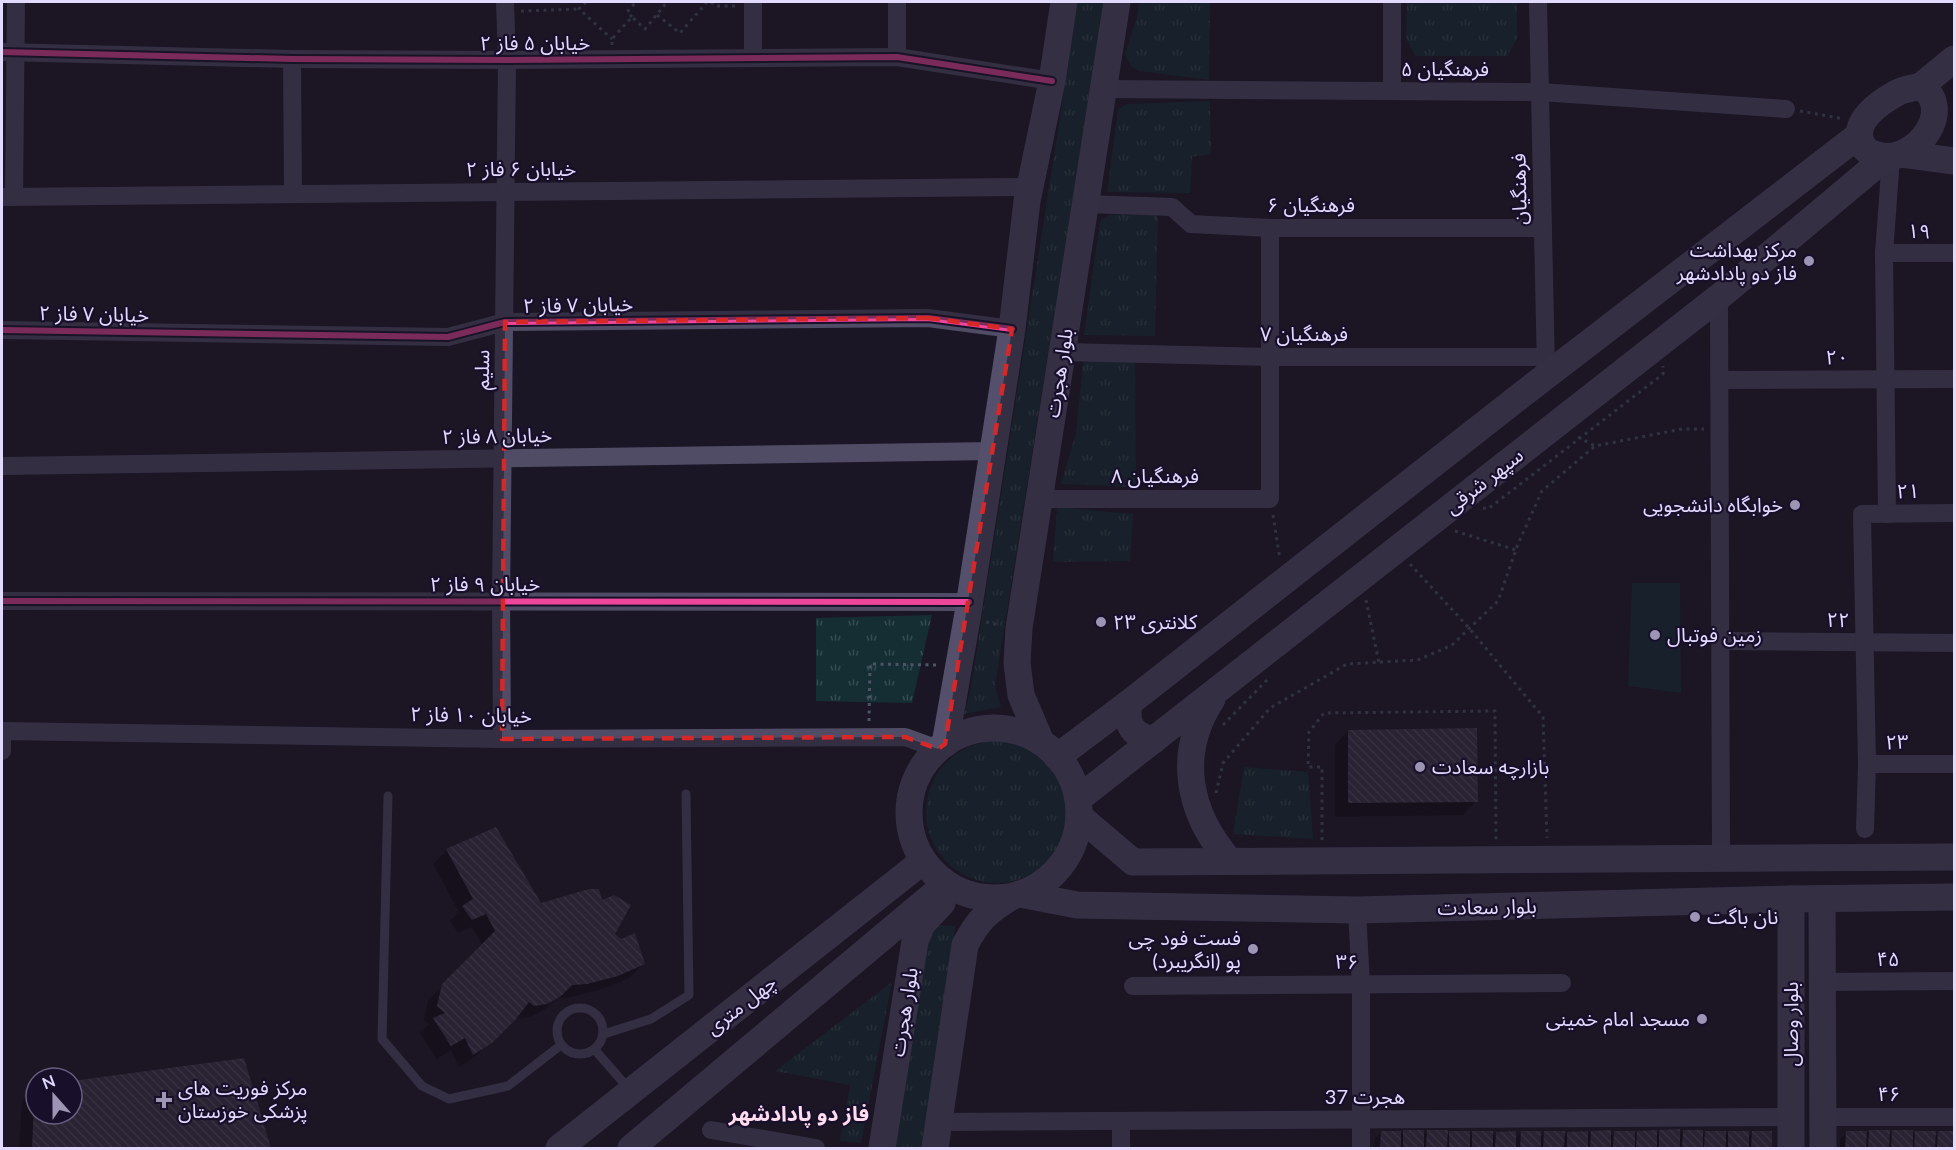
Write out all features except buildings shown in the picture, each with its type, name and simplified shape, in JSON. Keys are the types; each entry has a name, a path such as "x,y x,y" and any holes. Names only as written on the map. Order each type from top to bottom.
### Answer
{"main road":[{"path":"941,747 968,611 1012,329 1029,187 1052,81 1064,2"},
{"name":"بلوار هجرت","path":"1049,749 1021,694 1017,663 1019,628 1118,2"},
{"path":"1049,749 1129,704 1284,582 1545,366 1860,129 1873,109 1897,92 1921,86 1954,59"},
{"path":"1893,156 1920,145 1948,121 1942,100 1935,92 1921,86"},
{"path":"1860,129 1862,146 1870,154 1954,161"},
{"name":"سپهر شرقی","path":"1078,807 1154,740 1719,297 1893,156"},
{"path":"1216,692 1197,728 1190,768 1192,789 1205,827 1215,844 1229,860"},
{"path":"1129,704 1127,714 1129,724 1144,738 1154,740"},
{"path":"935,1149 966,945 975,926 990,910 1039,885 1055,872 1068,855 1076,836 1078,807 1071,777 1049,749 1022,733 1003,729 982,729 963,734 941,747 922,768 912,790 908,815 912,839 923,861 950,887 982,898 1016,895"},
{"path":"1078,807 1133,862 1954,857"},
{"name":"چهل متری","path":"559,1149 923,861"},
{"path":"1133,862 1126,870 1125,881 1129,894 1142,905"},
{"name":"بلوار هجرت","path":"882,1149 915,941 922,924 950,887"},
{"name":"چهل متری","path":"631,1149 950,887"},
{"name":"بلوار سعادت","path":"1016,895 1077,905 1357,910 1954,897"},
{"name":"بلوار وصال","path":"1791,899 1791,1149"},
{"name":"بلوار وصال","path":"1822,899 1823,1149"}],"street":[{"path":"8,197 9,52 16,2"},
{"path":"897,2 897,57"},
{"path":"1392,2 1392,91"},
{"name":"فرهنگیان","path":"1538,2 1545,366"},
{"path":"753,4 753,58"},
{"name":"سلیم","path":"502,739 501,600 507,60 505,6"},
{"name":"خیابان ۵ فاز ۲","path":"9,52 292,59 897,57 1052,81"},
{"path":"292,59 293,193"},
{"name":"فرهنگیان ۵","path":"1104,89 1540,92 1786,109"},
{"path":"1887,514 1884,253 1893,156"},
{"name":"خیابان ۶ فاز ۲","path":"8,197 1029,187"},
{"name":"فرهنگیان ۶","path":"1086,204 1172,207 1191,224 1270,228 1543,228"},
{"path":"1270,228 1270,499"},
{"name":"۱۹","path":"1884,253 1954,253"},
{"path":"1719,297 1721,859"},
{"name":"خیابان ۷ فاز ۲","path":"2,330 448,337 505,322 928,318 1012,329"},
{"name":"فرهنگیان ۷","path":"1063,352 1545,366"},
{"name":"۲۰","path":"1720,380 1954,379"},
{"name":"خیابان ۸ فاز ۲","path":"2,466 993,452"},
{"name":"فرهنگیان ۸","path":"1040,499 1270,499"},
{"name":"۲۱","path":"1865,642 1862,514 1954,513"},
{"name":"خیابان ۹ فاز ۲","path":"2,601 501,600 968,611"},
{"name":"۲۲","path":"1721,641 1954,643"},
{"path":"1865,642 1867,764"},
{"path":"2,731 2,751"},
{"name":"خیابان ۱۰ فاز ۲","path":"2,731 502,739 905,737 941,747"},
{"name":"۲۳","path":"1865,829 1867,764 1954,764"},
{"path":"1357,910 1361,985 1361,1149"},
{"name":"۴۵","path":"1823,982 1954,981"},
{"name":"۳۶","path":"1133,986 1562,983"},
{"name":"۴۶","path":"1823,1117 1954,1116"},
{"name":"هجرت 37","path":"939,1122 1791,1117"},
{"path":"1121,1121 1121,1149"},
{"path":"711,1130 816,1149"}],"lane":[{"path":"604,1034 599,1016 583,1007 566,1012 556,1028 561,1045 577,1054 595,1050 604,1034 651,1019 689,995 686,794"},
{"path":"388,796 382,1039 422,1086 449,1099 508,1086 561,1045"},
{"path":"595,1050 631,1091"}],"path":[{"path":"579,9 586,2"},
{"path":"636,2 627,12 645,28 668,2"},
{"path":"657,15 680,33 709,2 716,6 753,4"},
{"path":"505,6 579,9 612,39"},
{"path":"612,59 612,39 632,17"},
{"path":"1786,109 1860,129"},
{"path":"1474,507 1488,509 1663,374 1663,361"},
{"path":"1214,803 1223,763 1270,708 1347,664 1418,660 1452,645 1498,601 1516,550 1542,491 1595,446 1683,429 1720,428"},
{"path":"1270,499 1284,582"},
{"path":"1435,520 1446,529 1516,550"},
{"path":"1397,550 1469,628 1543,717 1548,859"},
{"path":"1364,591 1379,663"},
{"path":"968,611 1019,628"},
{"path":"868,737 870,664 959,665"},
{"path":"1216,732 1273,674"},
{"path":"1322,846 1322,767 1308,767 1309,732 1324,712 1495,711 1496,846"}],"highlighted area":[{"path":"928,318 1012,329 945,744 938,749 905,737 502,739 505,322"}],"green space":[{"path":"1078,2 1104,2 995,686 1001,707 959,715 967,704 971,687"},
{"path":"1139,2 1210,2 1209,80 1139,71 1130,65 1125,54 1137,17"},
{"path":"1407,2 1517,2 1517,38 1508,56 1415,56 1406,38"},
{"path":"1210,101 1211,154 1192,157 1190,193 1107,192 1118,109 1127,104"},
{"path":"1158,214 1155,336 1084,335 1100,221 1109,215"},
{"path":"1084,353 1135,354 1136,487 1061,484 1076,433"},
{"path":"1057,507 1133,514 1130,561 1053,562"},
{"name":"زمین فوتبال","path":"1632,583 1680,583 1681,693 1628,686"},
{"path":"932,615 912,703 816,701 816,618"},
{"path":"997,741 1024,746 1048,761 1063,785 1068,812 1063,839 1048,863 1024,878 997,883 970,878 946,863 931,839 926,812 931,785 946,761 970,746"},
{"path":"1244,767 1308,772 1313,839 1233,834"},
{"path":"938,925 955,926 953,954 922,1148 895,1148 930,929"},
{"path":"892,982 861,1143 840,1141 850,1085 775,1071"}],"cycle path":[{"path":"2,52 292,59 897,57 1052,81"},
{"path":"2,330 448,337 505,322 928,318 1012,329"},
{"path":"2,601 969,602"}],"place":[{"name":"مرکز بهداشت فاز دو پادادشهر","path":"1809,261"},
{"name":"خوابگاه دانشجویی","path":"1795,505"},
{"name":"کلانتری ۲۳","path":"1101,622"},
{"name":"زمین فوتبال","path":"1655,635"},
{"name":"بازارچه سعادت","path":"1420,767"},
{"name":"نان باگت","path":"1695,917"},
{"name":"فست فود چی پو (انگریبرد)","path":"1253,949"},
{"name":"مسجد امام خمینی","path":"1702,1019"},
{"name":"مرکز فوریت های پزشکی خوزستان","path":"164,1100"}],"district":[{"name":"فاز دو پادادشهر","path":"799,1114"}]}
